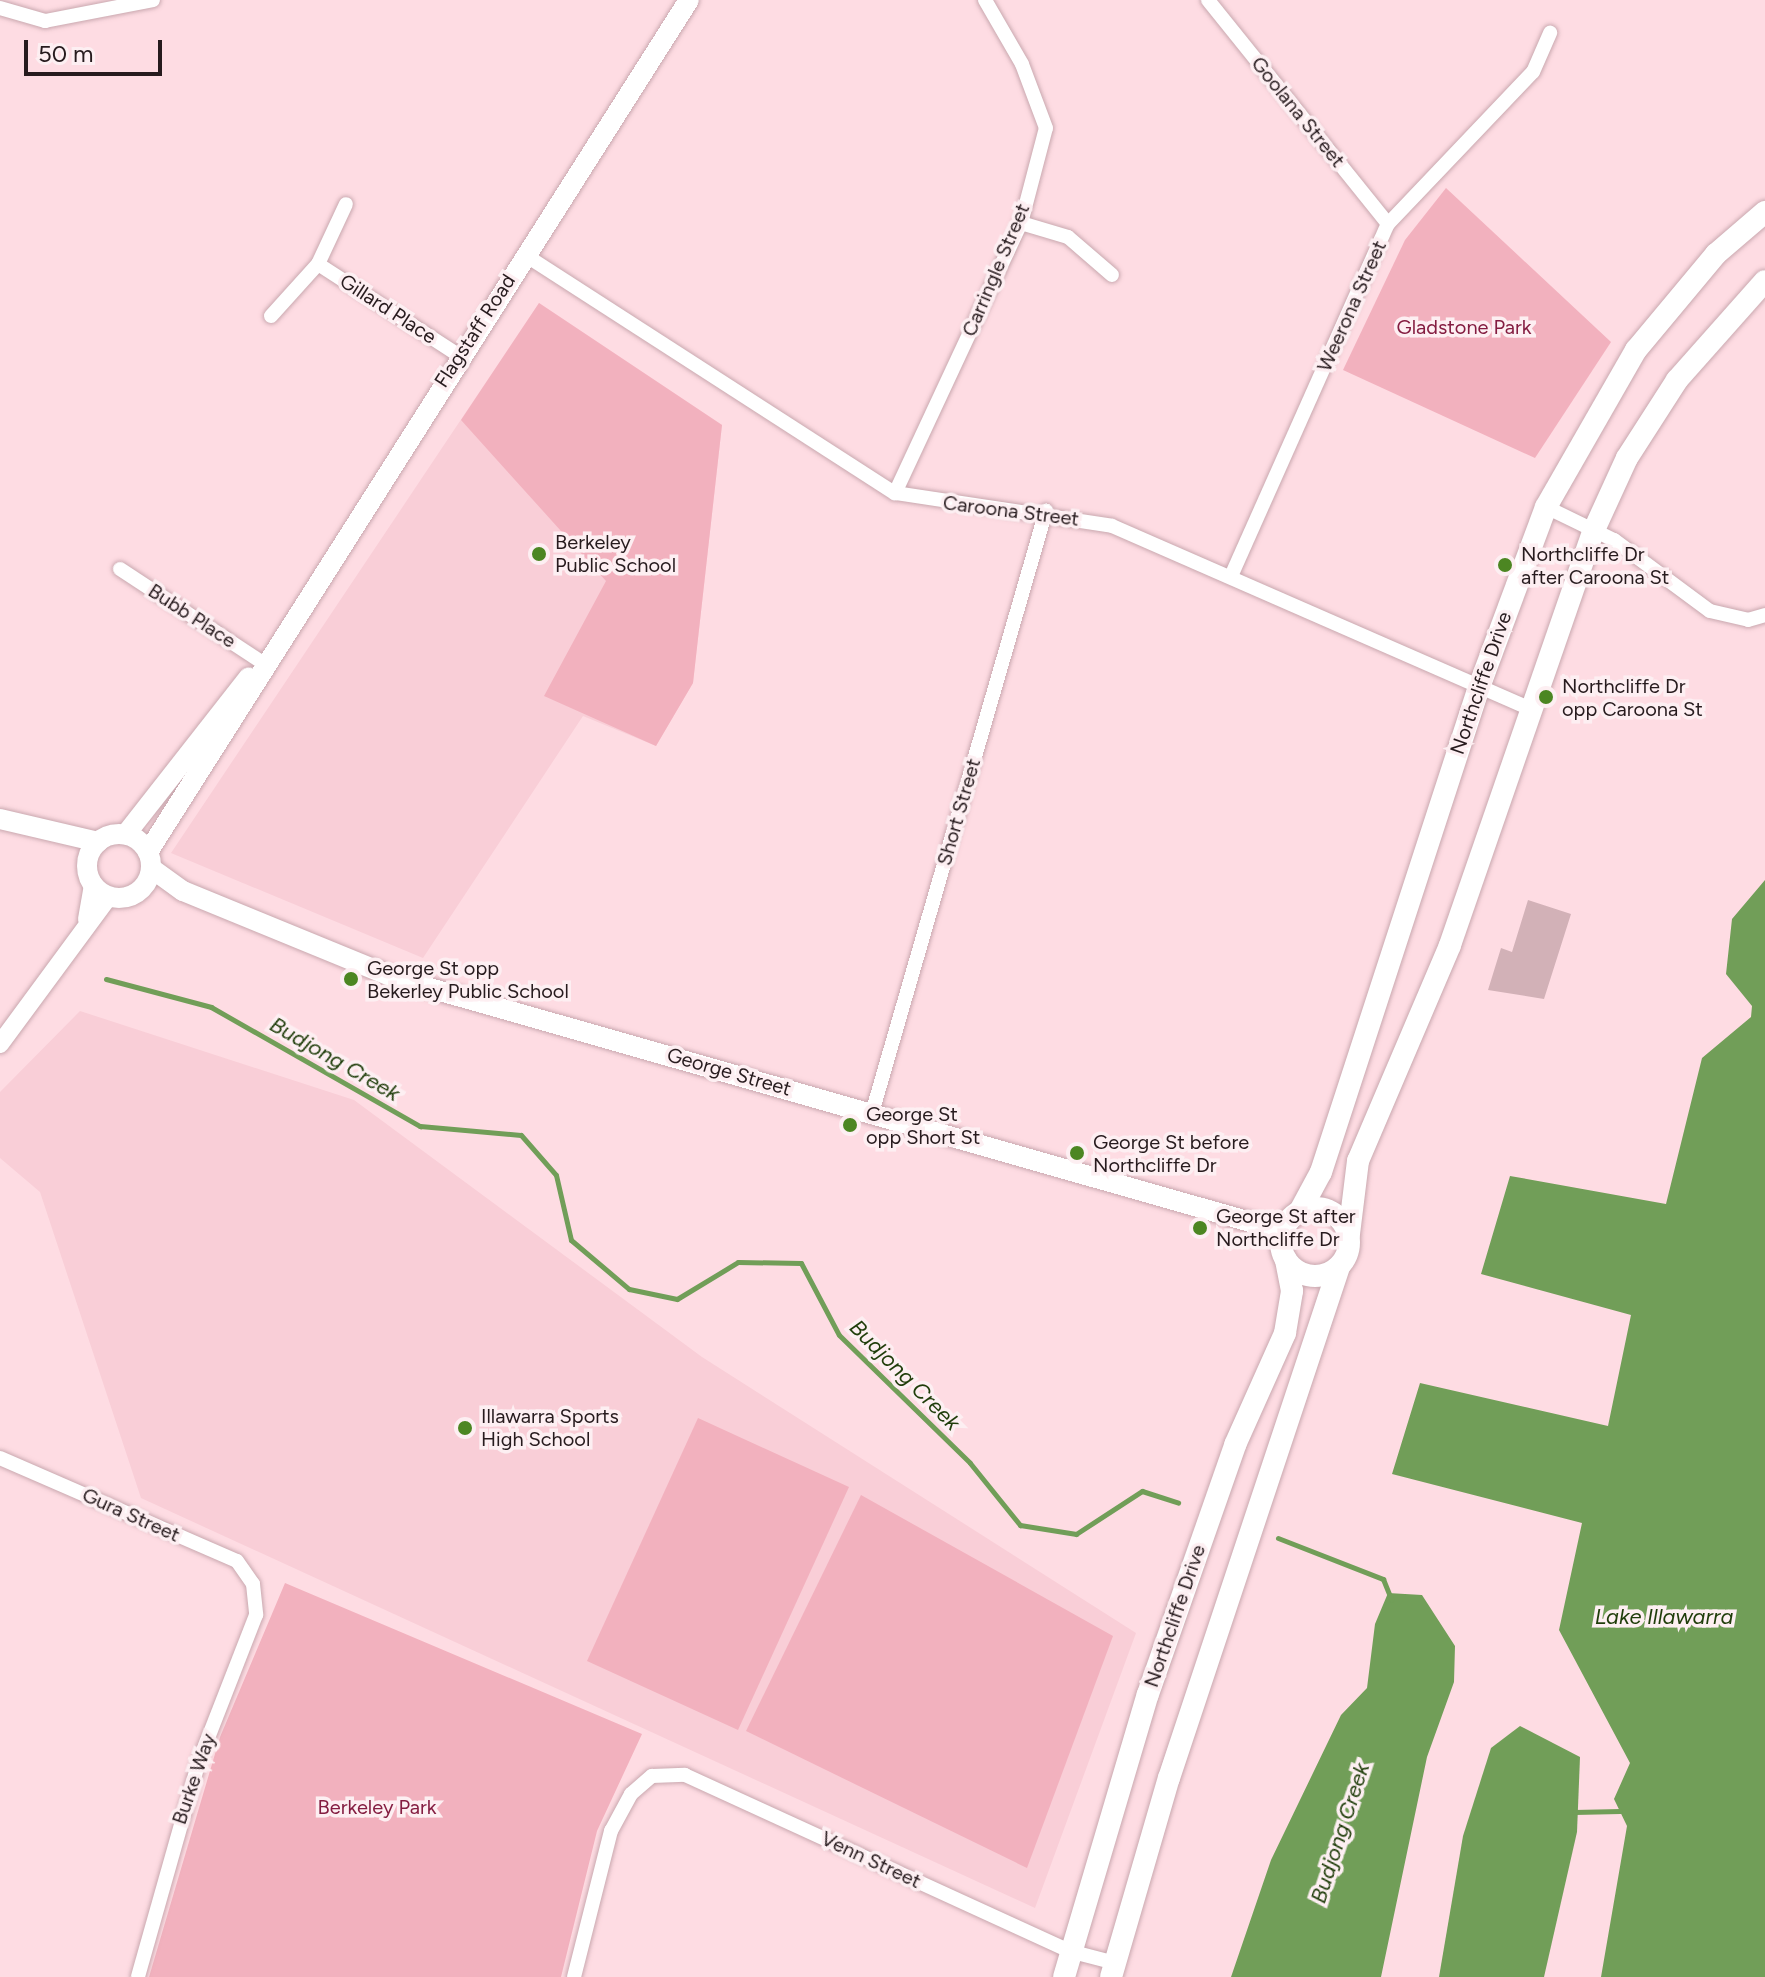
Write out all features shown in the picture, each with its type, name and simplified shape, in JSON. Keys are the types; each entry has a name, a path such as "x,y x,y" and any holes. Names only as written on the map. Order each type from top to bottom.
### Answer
{"main road":[{"name":"Flagstaff Road","path":"126,834 263,663 458,355 689,0"},
{"name":"Northcliffe Drive","path":"1300,1211 1321,1172 1479,687 1546,507 1636,350 1716,254 1765,212"},
{"path":"1113,1970 1349,1234 1354,1172 1450,945 1529,708 1594,530 1627,458 1677,380 1765,281"},
{"name":"Flagstaff Road","path":"141,889 150,860 241,709 263,663"},
{"path":"0,819 93,851 126,834"},
{"name":"George Street","path":"126,834 183,891"},
{"path":"93,851 101,890"},
{"name":"George Street","path":"101,890 183,891 398,979 1282,1231"},
{"path":"1339,1267 1311,1276 1286,1260 1282,1231 1300,1211 1330,1211 1349,1234"},
{"name":"Northcliffe Drive","path":"1064,1977 1069,1951 1214,1503 1285,1333 1292,1291 1286,1260"}],"street":[{"path":"0,8 45,21 153,0"},
{"name":"Carringle Street","path":"895,493 1021,223 1046,128 1022,64 985,0"},
{"name":"Goolana Street","path":"1208,0 1388,224"},
{"name":"Weerona Street","path":"1232,574 1388,224 1533,72 1550,33"},
{"name":"Gillard Place","path":"271,316 318,264 346,204"},
{"path":"1021,223 1068,237 1112,275"},
{"name":"Caroona Street","path":"525,255 895,493 956,506 1046,511 1112,526 1232,574 1529,708"},
{"name":"Gillard Place","path":"318,264 458,355"},
{"path":"1546,507 1594,530 1710,611 1748,620 1765,615"},
{"name":"Short Street","path":"872,1113 1046,511"},
{"name":"Bubb Place","path":"120,569 263,663"},
{"path":"0,1044 86,922 101,890"},
{"name":"Gura Street","path":"0,1458 237,1561 253,1584"},
{"name":"Burke Way","path":"138,1977 199,1761 256,1615 253,1584"},
{"name":"Venn Street","path":"574,1977 611,1831 631,1794 652,1776 685,1775 1113,1970"}],"shaded area":[{"name":"Berkeley Public School","path":"539,303 722,425 693,683 656,746 583,716 423,958 171,853"},
{"name":"Illawarra Sports High School","path":"80,1011 354,1100 702,1357 1136,1633 1035,1908 141,1498 40,1192 0,1158 0,1092"}],"green space":[{"name":"Gladstone Park","path":"1446,188 1611,342 1535,458 1343,370 1405,240"},
{"path":"539,303 722,425 693,683 656,746 544,696 606,581 461,420"},
{"path":"698,1418 849,1487 738,1730 587,1661"},
{"path":"861,1495 1113,1636 1027,1868 746,1731"},
{"name":"Berkeley Park","path":"285,1583 642,1734 597,1831 561,1977 149,1977 220,1737"}],"water":[{"name":"Lake Illawarra","path":"1765,880 1765,1977 1601,1977 1627,1826 1614,1799 1630,1763 1559,1630 1582,1523 1392,1474 1420,1383 1608,1426 1631,1315 1481,1274 1510,1176 1666,1204 1702,1058 1751,1017 1752,1006 1726,974 1732,919"},
{"path":"1388,1593 1422,1595 1455,1646 1454,1682 1427,1757 1381,1977 1231,1977 1271,1860 1341,1715 1367,1688 1375,1624"},
{"path":"1520,1726 1580,1757 1577,1832 1544,1977 1439,1977 1463,1836 1491,1748"}],"building":[{"path":"1528,900 1571,914 1544,999 1488,990 1501,948 1512,952"}],"waterway":[{"name":"Budjong Creek","path":"106,979 211,1007 420,1126 521,1135 556,1175 571,1240 629,1289 677,1299 738,1262 801,1263 839,1335 970,1463 1020,1525 1076,1534 1142,1491 1178,1503"},
{"name":"Budjong Creek","path":"1278,1538 1383,1579 1391,1599"},
{"name":"Budjong Creek","path":"1574,1812 1620,1811"}],"place":[{"name":"Berkeley Public School","path":"539,554"},
{"name":"Northcliffe Dr after Caroona St","path":"1505,565"},
{"name":"Northcliffe Dr opp Caroona St","path":"1546,697"},
{"name":"George St opp Bekerley Public School","path":"351,979"},
{"name":"George St opp Short St","path":"850,1125"},
{"name":"George St before Northcliffe Dr","path":"1077,1153"},
{"name":"George St after Northcliffe Dr","path":"1200,1228"},
{"name":"Illawarra Sports High School","path":"465,1428"}]}
